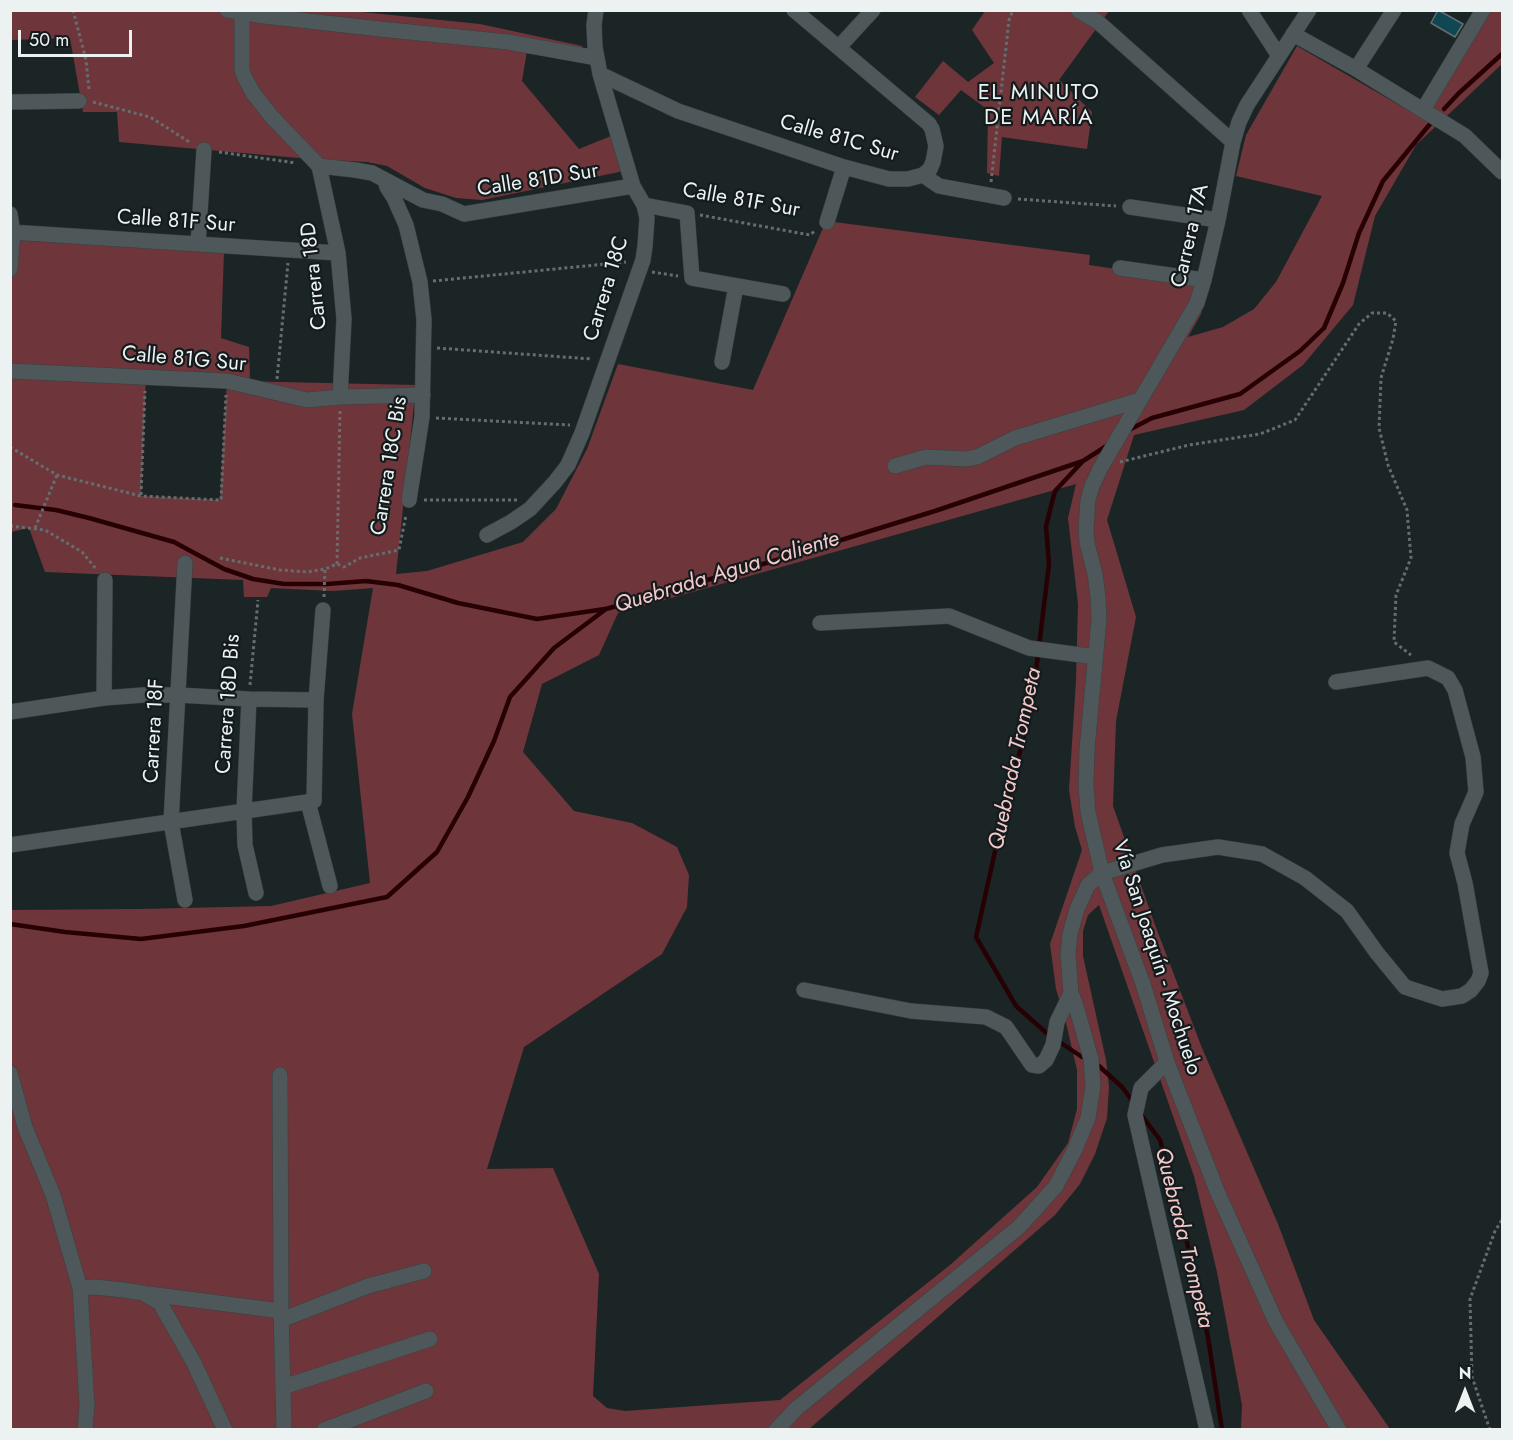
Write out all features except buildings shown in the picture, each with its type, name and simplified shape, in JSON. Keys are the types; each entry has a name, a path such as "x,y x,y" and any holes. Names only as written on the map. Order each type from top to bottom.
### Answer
{"street":[{"name":"Carrera 18C","path":"487,535 530,509 568,465 641,265 647,218 644,205 633,186 598,66 594,25 596,10"},
{"path":"794,10 925,120 932,129 936,146 930,169 923,175"},
{"path":"839,47 873,10"},
{"path":"1078,10 1098,22 1233,142"},
{"path":"1249,10 1279,56"},
{"name":"Carrera 17A","path":"1101,467 1197,303 1239,122 1247,105 1309,10"},
{"path":"1356,69 1394,10"},
{"path":"1423,110 1483,10"},
{"path":"235,12 244,78 272,117 319,166"},
{"name":"Calle 81C Sur","path":"235,12 264,13 508,42 598,66 678,111 844,167 889,179 923,175 939,186 996,196"},
{"path":"1293,34 1356,69 1468,139 1503,172"},
{"path":"10,102 84,96"},
{"path":"198,244 204,150"},
{"name":"Calle 81D Sur","path":"319,166 372,174 423,200 442,204 464,214 633,186"},
{"name":"Carrera 18D","path":"319,166 338,253 344,319 340,397"},
{"path":"827,222 844,167"},
{"name":"Carrera 18C Bis","path":"385,180 406,225 420,282 424,320 422,417 409,500"},
{"name":"Calle 81F Sur","path":"644,205 687,213"},
{"path":"1130,207 1218,220"},
{"path":"687,213 692,278 783,294"},
{"path":"10,214 12,232 10,269"},
{"name":"Calle 81F Sur","path":"12,232 338,253"},
{"path":"1120,268 1204,280"},
{"path":"722,362 736,286"},
{"name":"Calle 81G Sur","path":"10,371 227,381 307,400 423,395"},
{"path":"895,466 926,457 977,458 1015,438 1140,400"},
{"name":"Vía San Joaquín - Mochuelo","path":"1101,467 1088,500 1086,528 1087,543 1095,574 1099,619 1087,748 1086,785 1088,812 1102,873 1143,984 1167,1062 1217,1191 1276,1322 1340,1430"},
{"name":"Carrera 18F","path":"184,900 171,822 185,563"},
{"path":"104,698 105,580"},
{"path":"323,610 311,801 330,886"},
{"path":"820,623 949,616 1029,648 1096,657"},
{"path":"777,1430 798,1408 1019,1227 1056,1186 1088,1118 1093,1086 1091,1059 1071,993 1068,954 1070,934 1077,909 1088,885 1102,873 1162,855 1218,847 1262,854 1305,878 1347,910 1377,953 1405,987 1442,999 1462,996 1478,981 1481,973 1465,883 1457,853 1462,824 1476,792 1473,757 1455,690 1448,678 1428,668 1336,682"},
{"path":"10,712 104,698 143,695 316,700"},
{"name":"Carrera 18D Bis","path":"249,699 244,811 245,845 256,893"},
{"path":"10,845 311,801"},
{"path":"804,990 912,1011 986,1017 1006,1027 1032,1065 1039,1066 1046,1060 1054,1041 1057,1022 1071,993"},
{"path":"1167,1062 1141,1088 1135,1115 1207,1430"},
{"path":"10,1073 25,1127 53,1195 80,1288 87,1405 85,1430"},
{"path":"280,1075 284,1430"},
{"path":"80,1288 105,1288 143,1293 281,1315 368,1286 424,1271"},
{"path":"143,1293 160,1303 194,1363 225,1430"},
{"path":"283,1387 430,1339"},
{"path":"324,1430 426,1391"}],"path":[{"path":"73,10 86,60 84,96"},
{"path":"1013,10 1010,20 996,196 1130,207"},
{"name":"Calle 81F Sur","path":"687,213 810,235 827,222"},
{"path":"276,393 289,250"},
{"path":"420,282 641,265 692,278"},
{"path":"1101,467 1189,444 1260,434 1295,420 1359,324 1372,313 1387,313 1396,321 1381,378 1379,428 1388,465 1407,510 1411,558 1396,595 1394,642 1428,668"},
{"path":"423,347 607,360"},
{"path":"141,496 146,377"},
{"path":"10,447 57,475 141,496 221,500 227,381"},
{"path":"220,558 280,570 308,572 326,569 337,564 340,397"},
{"path":"422,417 584,426"},
{"path":"35,528 57,475"},
{"path":"409,500 539,500"},
{"name":"Carrera 18C Bis","path":"337,564 344,567 360,558 399,550 409,500"},
{"path":"10,526 45,531 82,552 105,580"},
{"path":"324,594 326,569"},
{"name":"Carrera 18D Bis","path":"249,699 258,600"},
{"path":"1490,1430 1472,1377 1470,1299 1495,1231 1503,1220"}],"shaded area":[{"path":"10,11 352,11 480,24 582,46 582,63 527,51 522,81 579,149 611,136 624,171 482,200 456,198 425,188 387,166 367,162 119,142 117,112 83,112 70,38 11,40"},
{"path":"985,11 1109,11 1059,80 1092,112 1087,149 1002,137 999,176 987,173 988,110 961,90 939,115 915,97 943,61 968,82 994,63 972,30"},
{"path":"1485,11 1502,11 1502,64 1416,145 1375,216 1353,305 1303,365 1244,410 1134,435 1107,520 1136,617 1116,721 1113,806 1202,1048 1278,1224 1314,1320 1390,1429 1241,1429 1242,1405 1217,1272 1194,1176 1099,905 1088,915 1083,931 1083,956 1106,1060 1109,1087 1107,1118 1095,1154 1080,1184 1055,1215 809,1429 11,1429 11,910 271,906 370,883 352,714 373,588 333,591 271,588 267,597 244,597 243,580 45,572 29,528 11,532 11,240 224,251 221,338 249,347 250,379 236,381 416,385 396,574 427,571 523,542 556,509 587,449 618,364 753,390 826,221 1090,255 1089,265 1211,283 1201,314 1188,337 1223,327 1254,309 1276,282 1322,196 1236,176 1246,135 1297,46 1413,113","holes":["146,377 227,381 220,500 141,496","1076,484 1068,518 1078,604 1069,790 1075,827 1082,850 1050,944 1056,989 1077,1070 1077,1109 1068,1143 1037,1187 950,1265 780,1400 625,1411 607,1408 593,1396 599,1274 553,1168 487,1169 524,1047 662,954 687,907 689,875 677,847 632,823 574,811 523,752 542,684 599,655 618,613"]}],"waterway":[{"name":"Quebrada Trompeta","path":"1444,109 1502,54"},
{"name":"Quebrada Trompeta","path":"1127,431 1152,418 1240,394 1300,351 1324,328 1343,283 1359,233 1383,181 1430,124"},
{"name":"Quebrada Trompeta","path":"1051,1037 1016,1006 976,937 1032,704 1049,564 1046,526 1055,491 1083,461 1108,445"},
{"name":"Quebrada Agua Caliente","path":"10,924 141,939 244,926 387,897 437,852 468,797 494,741 510,697 554,648 606,609 935,511 1083,461"},
{"path":"15,505 56,510 174,542 224,569 253,579 284,584 366,581 398,585 458,603 537,619 605,609"},
{"name":"Quebrada Trompeta","path":"1058,1041 1082,1057"},
{"name":"Quebrada Trompeta","path":"1099,1066 1122,1087 1134,1103"},
{"name":"Quebrada Trompeta","path":"1140,1113 1160,1140 1182,1220 1208,1337 1222,1430"}],"district":[{"name":"EL MINUTO DE MARÍA","path":"1039,106"}]}
